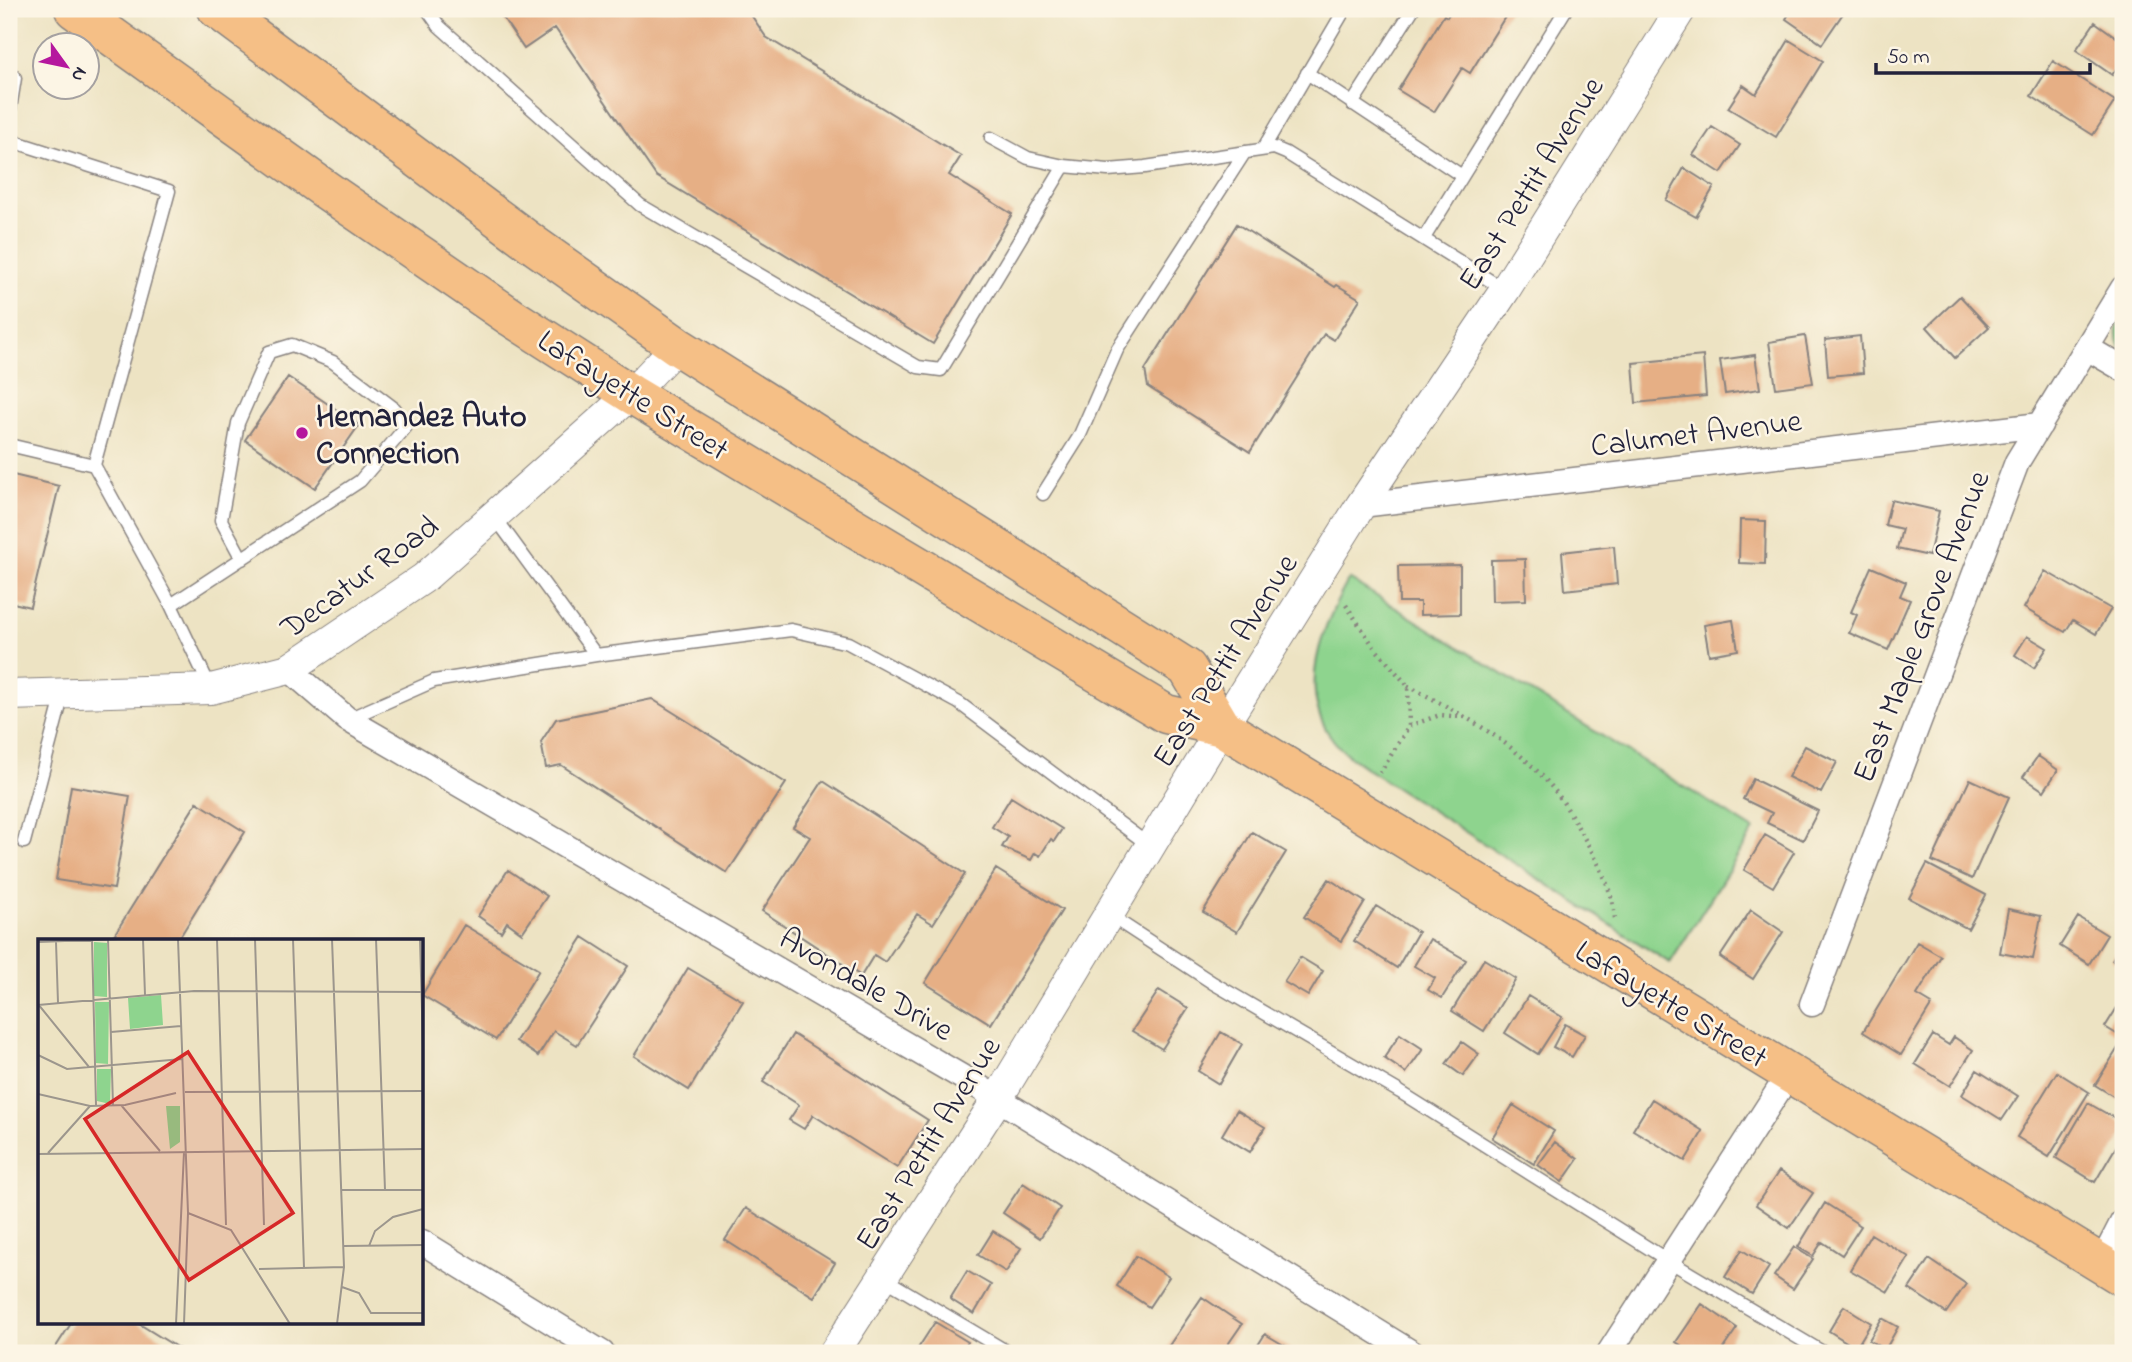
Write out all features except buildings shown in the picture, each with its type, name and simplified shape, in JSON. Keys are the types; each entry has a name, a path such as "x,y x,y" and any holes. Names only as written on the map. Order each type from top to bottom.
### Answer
{"highway":[{"name":"Lafayette Street","path":"74,9 337,198 500,310 631,394 1166,714 1222,727 2112,1270"},
{"name":"Lafayette Street","path":"217,9 523,237 677,346 1187,668 1222,727"}],"street":[{"name":"East Pettit Avenue","path":"834,1353 998,1098 1222,727 1361,505 1505,290 1681,9"},
{"name":"East Maple Grove Avenue","path":"1811,1004 2017,462 2123,288"},
{"name":"Decatur Road","path":"9,695 211,689 289,669 424,579 631,394 677,346"},
{"path":"2087,348 2123,369"},
{"name":"Calumet Avenue","path":"1361,505 2040,425"},
{"name":"Avondale Drive","path":"289,669 347,719 998,1098 1412,1353"},
{"path":"1609,1353 1788,1074"},
{"path":"2112,1270 2123,1221"},
{"path":"424,1243 602,1353"}],"lane":[{"path":"427,9 439,26 640,205 918,367 941,370 1064,166"},
{"path":"1263,149 1345,9"},
{"path":"1352,103 1413,9"},
{"path":"1424,238 1566,9"},
{"path":"9,71 15,78 9,116"},
{"path":"1307,73 1462,176"},
{"path":"991,138 1028,158 1064,166 1108,170 1274,148 1505,290"},
{"path":"9,140 169,191 94,465 171,605 211,689"},
{"path":"1043,494 1079,437 1117,350 1245,152"},
{"path":"171,605 242,559 360,481 405,428 395,409 333,362 292,345 269,352 238,423 221,520 242,559"},
{"path":"9,446 94,465"},
{"path":"494,515 596,655"},
{"path":"347,719 434,681 596,655 791,630 848,643 959,703 1150,846"},
{"path":"24,842 63,694"},
{"path":"1109,915 1202,976 1400,1092 1669,1261 1824,1353"},
{"path":"883,1278 1009,1353"}],"path":[{"path":"1346,605 1374,647 1408,686 1494,734 1533,767 1561,799 1595,855 1614,904 1615,920"},
{"path":"1380,773 1409,726 1408,686"},
{"path":"1409,726 1440,715 1469,718"}],"green space":[{"path":"2123,312 2123,353 2117,332"},
{"path":"1349,579 1754,830 1670,963 1372,772 1334,741 1322,722 1314,681 1322,638"}],"place":[{"name":"Hernandez Auto Connection","path":"302,433"}]}
